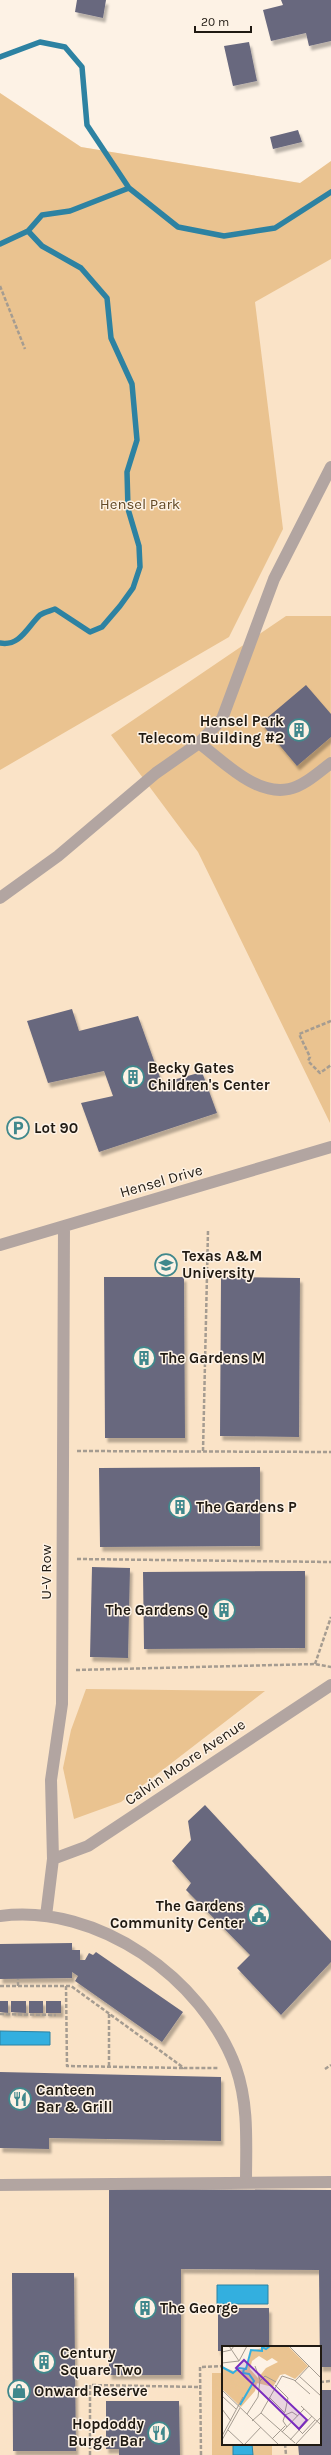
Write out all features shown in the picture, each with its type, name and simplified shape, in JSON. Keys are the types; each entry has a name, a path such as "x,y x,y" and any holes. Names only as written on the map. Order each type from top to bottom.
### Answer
{"street":[{"path":"0,898 58,856 156,773 199,743 222,719 274,579 331,467"},
{"path":"199,743 238,773 265,788 290,789 314,776 331,763"},
{"name":"Hensel Drive","path":"0,1245 331,1147"},
{"name":"U-V Row","path":"46,1916 53,1860 51,1780 62,1704 64,1226"},
{"name":"Calvin Moore Avenue","path":"53,1860 88,1846 331,1684"},
{"path":"0,1916 46,1916 91,1927 133,1946 164,1968 190,1995 216,2029 236,2068 243,2094 246,2125 246,2183"},
{"path":"0,2185 331,2182"}],"path":[{"path":"0,286 25,350"},
{"path":"331,1021 299,1034 310,1057 308,1061 320,1073 331,1065"},
{"path":"203,1451 208,1231"},
{"path":"63,1451 331,1452"},
{"path":"62,1559 331,1562"},
{"path":"315,1664 331,1617"},
{"path":"62,1670 315,1664 331,1667"},
{"path":"18,1979 18,1986"},
{"path":"0,1986 71,1986 184,2068"},
{"path":"66,1986 67,2066 236,2068"},
{"path":"0,2014 56,2015"},
{"path":"109,2014 109,2066"},
{"path":"325,2069 331,2065"},
{"path":"200,2455 200,2367 222,2366"},
{"path":"90,2455 90,2385 200,2387"}],"shaded area":[{"name":"Texas A&M University","path":"0,93 81,147 300,183 331,174 331,2455 0,2455"}],"green space":[{"name":"Hensel Park","path":"0,93 81,147 300,183 331,161 331,259 255,302 283,529 229,637 0,770"},
{"path":"286,616 331,616 330,1123 198,852 111,735"},
{"path":"86,1689 265,1691 121,1802 74,1819 63,1768 71,1730"},
{"path":"212,2373 222,2373 222,2445 272,2445 272,2455 212,2455"}],"water":[{"path":"0,2031 50,2032 50,2045 0,2045"},
{"path":"217,2285 268,2285 268,2304 217,2304"},
{"path":"233,2445 252,2445 253,2455 233,2455"}],"building":[{"path":"77,0 106,0 103,18 75,12"},
{"path":"281,0 331,0 331,41 309,46 306,33 271,41 263,10 283,5"},
{"path":"249,42 257,81 233,86 224,46"},
{"path":"298,130 302,142 273,149 270,137"},
{"name":"Hensel Park Telecom Building #2","path":"306,685 331,714 331,737 297,766 261,723"},
{"name":"Becky Gates Children's Center","path":"72,1009 79,1031 138,1016 162,1083 202,1072 217,1113 99,1152 81,1103 113,1096 104,1071 48,1083 27,1021"},
{"name":"The Gardens M","path":"104,1277 184,1277 185,1438 105,1438"},
{"path":"221,1277 300,1278 299,1437 220,1436"},
{"name":"The Gardens P","path":"260,1467 260,1546 100,1547 99,1468"},
{"path":"92,1567 130,1568 128,1658 90,1657"},
{"name":"The Gardens Q","path":"305,1571 305,1648 144,1649 143,1572"},
{"name":"The Gardens Community Center","path":"205,1805 331,1941 331,1962 281,2015 237,1968 250,1955 186,1890 191,1883 172,1861 191,1840 188,1821"},
{"path":"72,1943 72,1950 80,1950 80,1960 85,1960 89,1953 93,1955 96,1952 183,2012 162,2042 75,1981 78,1976 72,1972 72,1978 0,1979 0,1944"},
{"path":"0,2001 8,2001 8,2013 0,2012"},
{"path":"11,2001 26,2001 26,2013 11,2012"},
{"path":"29,2001 43,2001 43,2013 29,2013"},
{"path":"46,2001 61,2001 61,2013 46,2013"},
{"path":"0,2072 221,2077 221,2141 49,2138 49,2149 0,2148"},
{"name":"The George","path":"109,2189 331,2190 331,2367 321,2367 319,2270 181,2269 181,2375 109,2375"},
{"name":"Century Square Two","path":"12,2273 74,2273 76,2451 13,2451"},
{"path":"218,2308 269,2308 269,2346 222,2346 222,2351 218,2351"},
{"path":"321,2390 331,2390 331,2455 299,2455 298,2445 321,2445"},
{"path":"106,2401 179,2401 180,2455 119,2455 119,2449 106,2449"}],"waterway":[{"path":"0,57 40,42 65,47 82,67 87,125 129,188 178,227 224,236 275,228 331,192"},
{"path":"0,643 13,642 18,639 40,615 55,609 90,632 102,627 133,588 140,567 139,546 128,509 127,472 137,440 132,384 111,338 107,298 81,268 42,246 28,231 42,215 70,211 129,188"},
{"path":"0,244 28,231"}],"place":[{"name":"Hensel Park Telecom Building #2","path":"299,730"},
{"name":"Becky Gates Children's Center","path":"133,1077"},
{"name":"Lot 90","path":"18,1128"},
{"name":"Texas A&M University","path":"166,1265"},
{"name":"The Gardens M","path":"144,1358"},
{"name":"The Gardens P","path":"180,1507"},
{"name":"The Gardens Q","path":"224,1610"},
{"name":"The Gardens Community Center","path":"259,1915"},
{"name":"Canteen Bar & Grill","path":"20,2099"},
{"name":"The George","path":"145,2308"},
{"name":"Century Square Two","path":"44,2362"},
{"name":"Onward Reserve","path":"19,2391"},
{"name":"Hopdoddy Burger Bar","path":"159,2433"}]}
